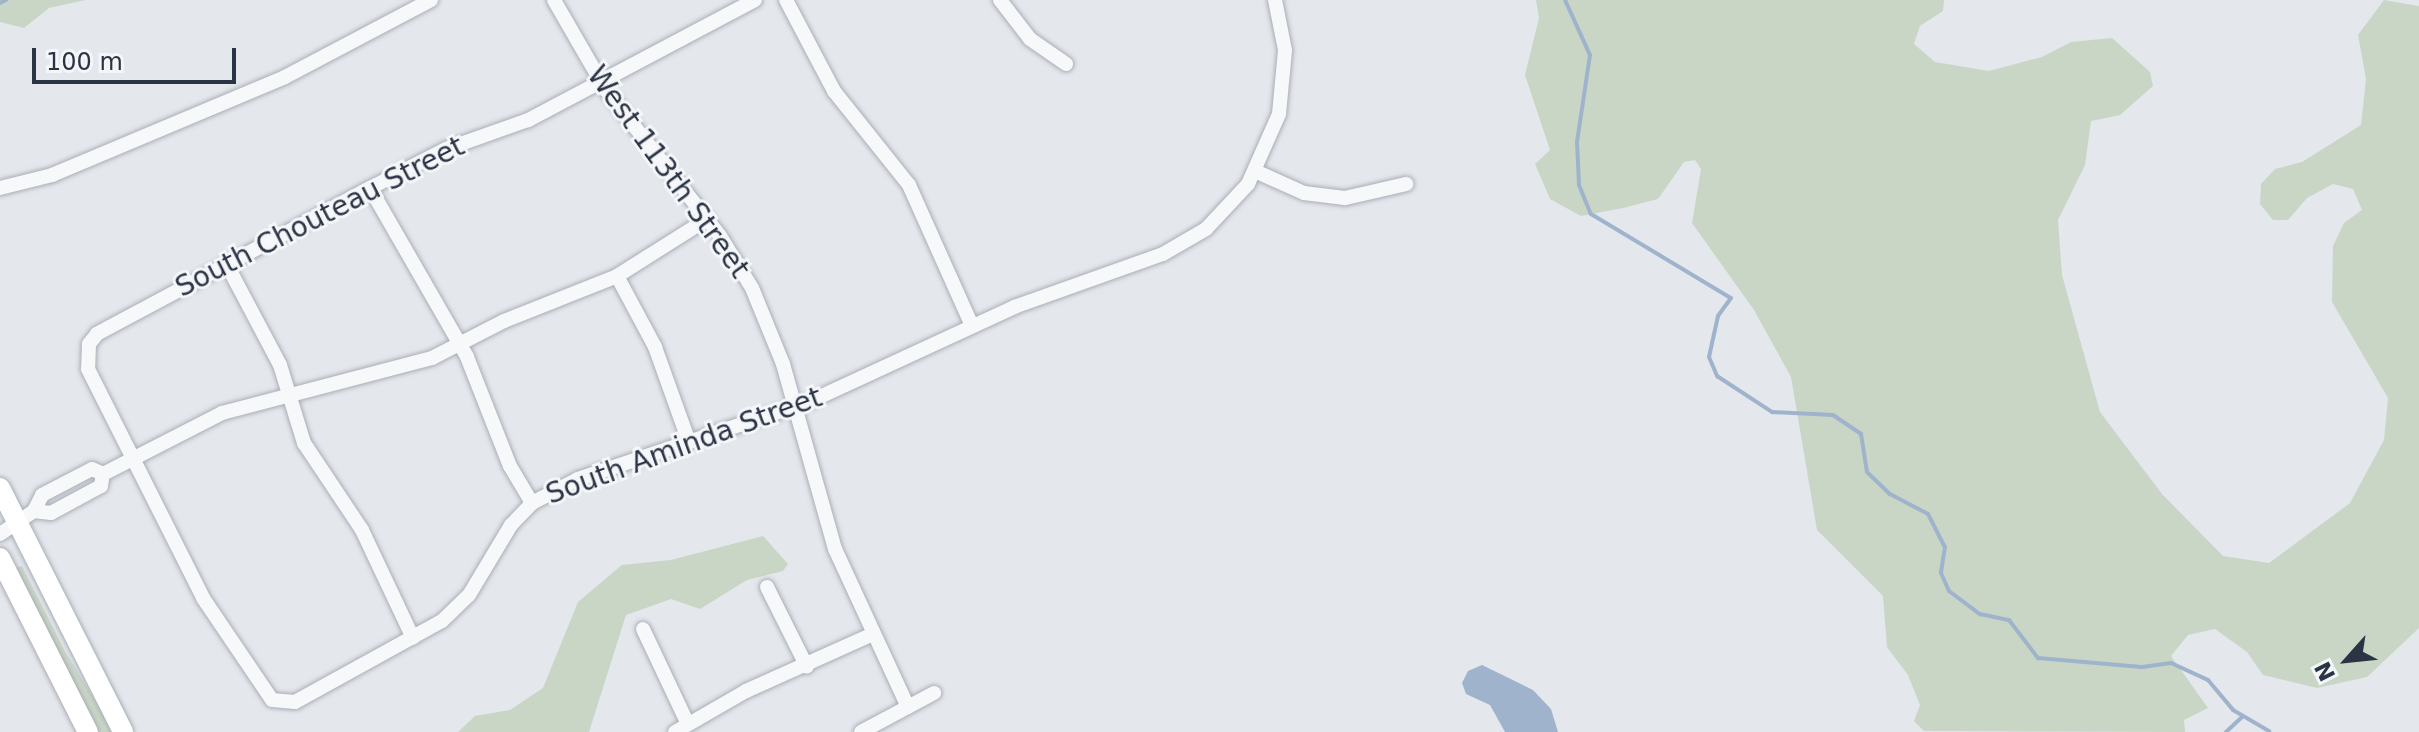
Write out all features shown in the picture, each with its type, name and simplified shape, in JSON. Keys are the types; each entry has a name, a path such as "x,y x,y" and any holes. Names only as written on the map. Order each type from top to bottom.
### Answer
{"main road":[{"path":"0,488 26,517 123,732"},
{"path":"0,558 88,732"}],"street":[{"path":"0,188 52,175 285,77 431,0"},
{"name":"West 113th Street","path":"554,0 601,82 707,219 752,288 794,407 835,549 908,707"},
{"name":"South Chouteau Street","path":"134,457 88,369 89,344 97,334 370,188 601,82 755,0"},
{"path":"786,0 829,84 909,185 972,326"},
{"path":"1000,0 1030,39 1066,64"},
{"name":"South Aminda Street","path":"134,457 203,598 272,700 295,702 413,638 469,595 511,525 532,503 578,479 794,407 972,326 1163,254 1206,229 1255,171 1268,148 1285,84 1275,0"},
{"path":"1255,171 1304,193 1345,198 1406,184"},
{"path":"370,188 459,344 510,466 532,503"},
{"path":"0,534 26,517 42,495 92,469 103,474 222,413 288,393 400,369 617,276 707,219"},
{"path":"226,263 280,365 304,443 362,530 413,638"},
{"path":"617,276 655,347 689,442"},
{"path":"767,587 807,667"},
{"path":"643,629 682,728 873,634"},
{"path":"861,732 934,693"}],"green space":[{"path":"0,0 85,0 49,8 24,28 0,22"},
{"path":"1536,0 1944,0 1943,11 1920,26 1914,44 1935,62 1989,71 2042,57 2071,42 2112,38 2150,72 2153,86 2120,115 2091,121 2085,165 2058,220 2062,275 2100,412 2162,494 2223,556 2269,563 2350,503 2384,440 2388,398 2332,302 2333,246 2344,223 2362,210 2353,189 2333,184 2307,198 2288,220 2273,220 2260,204 2261,184 2275,169 2302,162 2361,125 2366,79 2358,35 2384,0 2419,6 2419,628 2367,677 2317,688 2263,675 2247,652 2215,629 2188,635 2171,656 2208,708 2184,720 2185,732 1924,731 1914,721 1920,705 1908,675 1887,647 1883,596 1817,530 1791,377 1754,310 1692,223 1701,169 1695,160 1684,162 1658,199 1581,216 1550,199 1535,164 1550,150 1525,75 1539,18"},
{"path":"763,536 788,564 783,571 747,580 700,609 671,599 626,615 589,732 458,732 475,716 510,710 543,688 578,602 622,565 671,560"},
{"path":"22,566 66,653 115,732 97,732 15,568"}],"water":[{"path":"1482,665 1533,690 1551,709 1558,732 1505,732 1490,705 1466,694 1462,683 1468,671"}],"waterway":[{"path":"0,3 6,0"},
{"path":"1565,0 1590,55 1577,142 1579,185 1591,214 1731,298 1718,316 1709,357 1717,376 1772,412 1833,415 1861,434 1867,472 1890,494 1928,514 1945,547 1941,573 1949,591 1980,614 2009,620 2038,658 2142,667 2171,663 2208,680 2233,710 2269,731"},
{"path":"2226,732 2243,716"}]}
